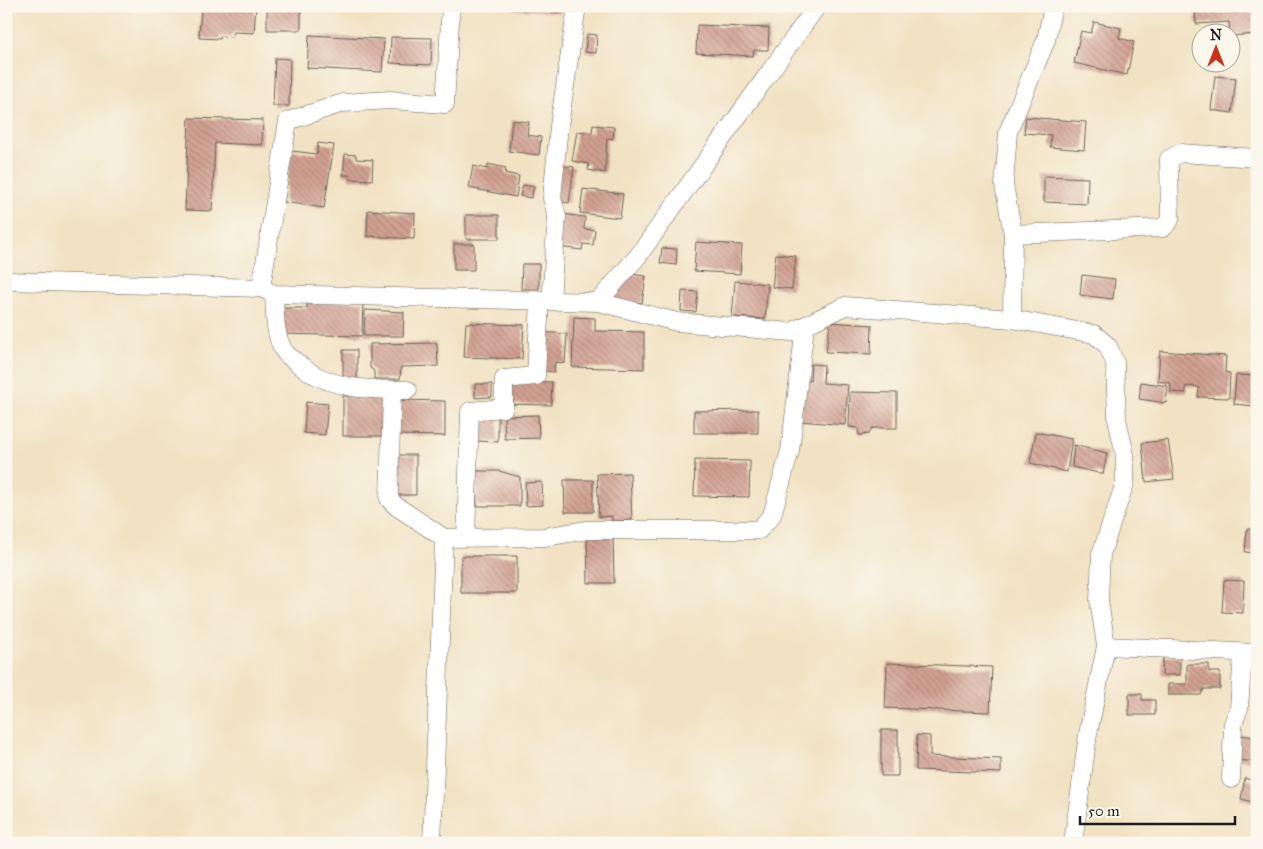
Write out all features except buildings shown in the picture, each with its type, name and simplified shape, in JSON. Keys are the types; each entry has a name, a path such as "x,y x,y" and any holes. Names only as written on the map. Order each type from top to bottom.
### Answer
{"street":[{"path":"451,6 445,104 390,100 343,103 288,121 267,291 276,330 284,351 304,370 326,380 354,389 400,390 389,499 444,538 544,537 587,530 759,530 772,515 790,451 805,327"},
{"path":"466,538 470,412 504,408 504,379 536,376 557,216 552,198 559,126 577,6"},
{"path":"598,302 638,256 817,6"},
{"path":"1012,319 1013,234 1004,185 1008,132 1046,40 1053,6"},
{"path":"1013,234 1163,228 1170,220 1169,159 1180,153 1257,158"},
{"path":"6,281 598,302 677,322 790,332 805,327 845,306 1012,319 1094,334 1108,346 1115,363 1116,419 1126,455 1125,484 1101,554 1099,600 1106,646 1088,734 1073,843"},
{"path":"432,843 444,538"},
{"path":"1106,646 1250,653 1239,708 1233,724 1231,779"}]}
